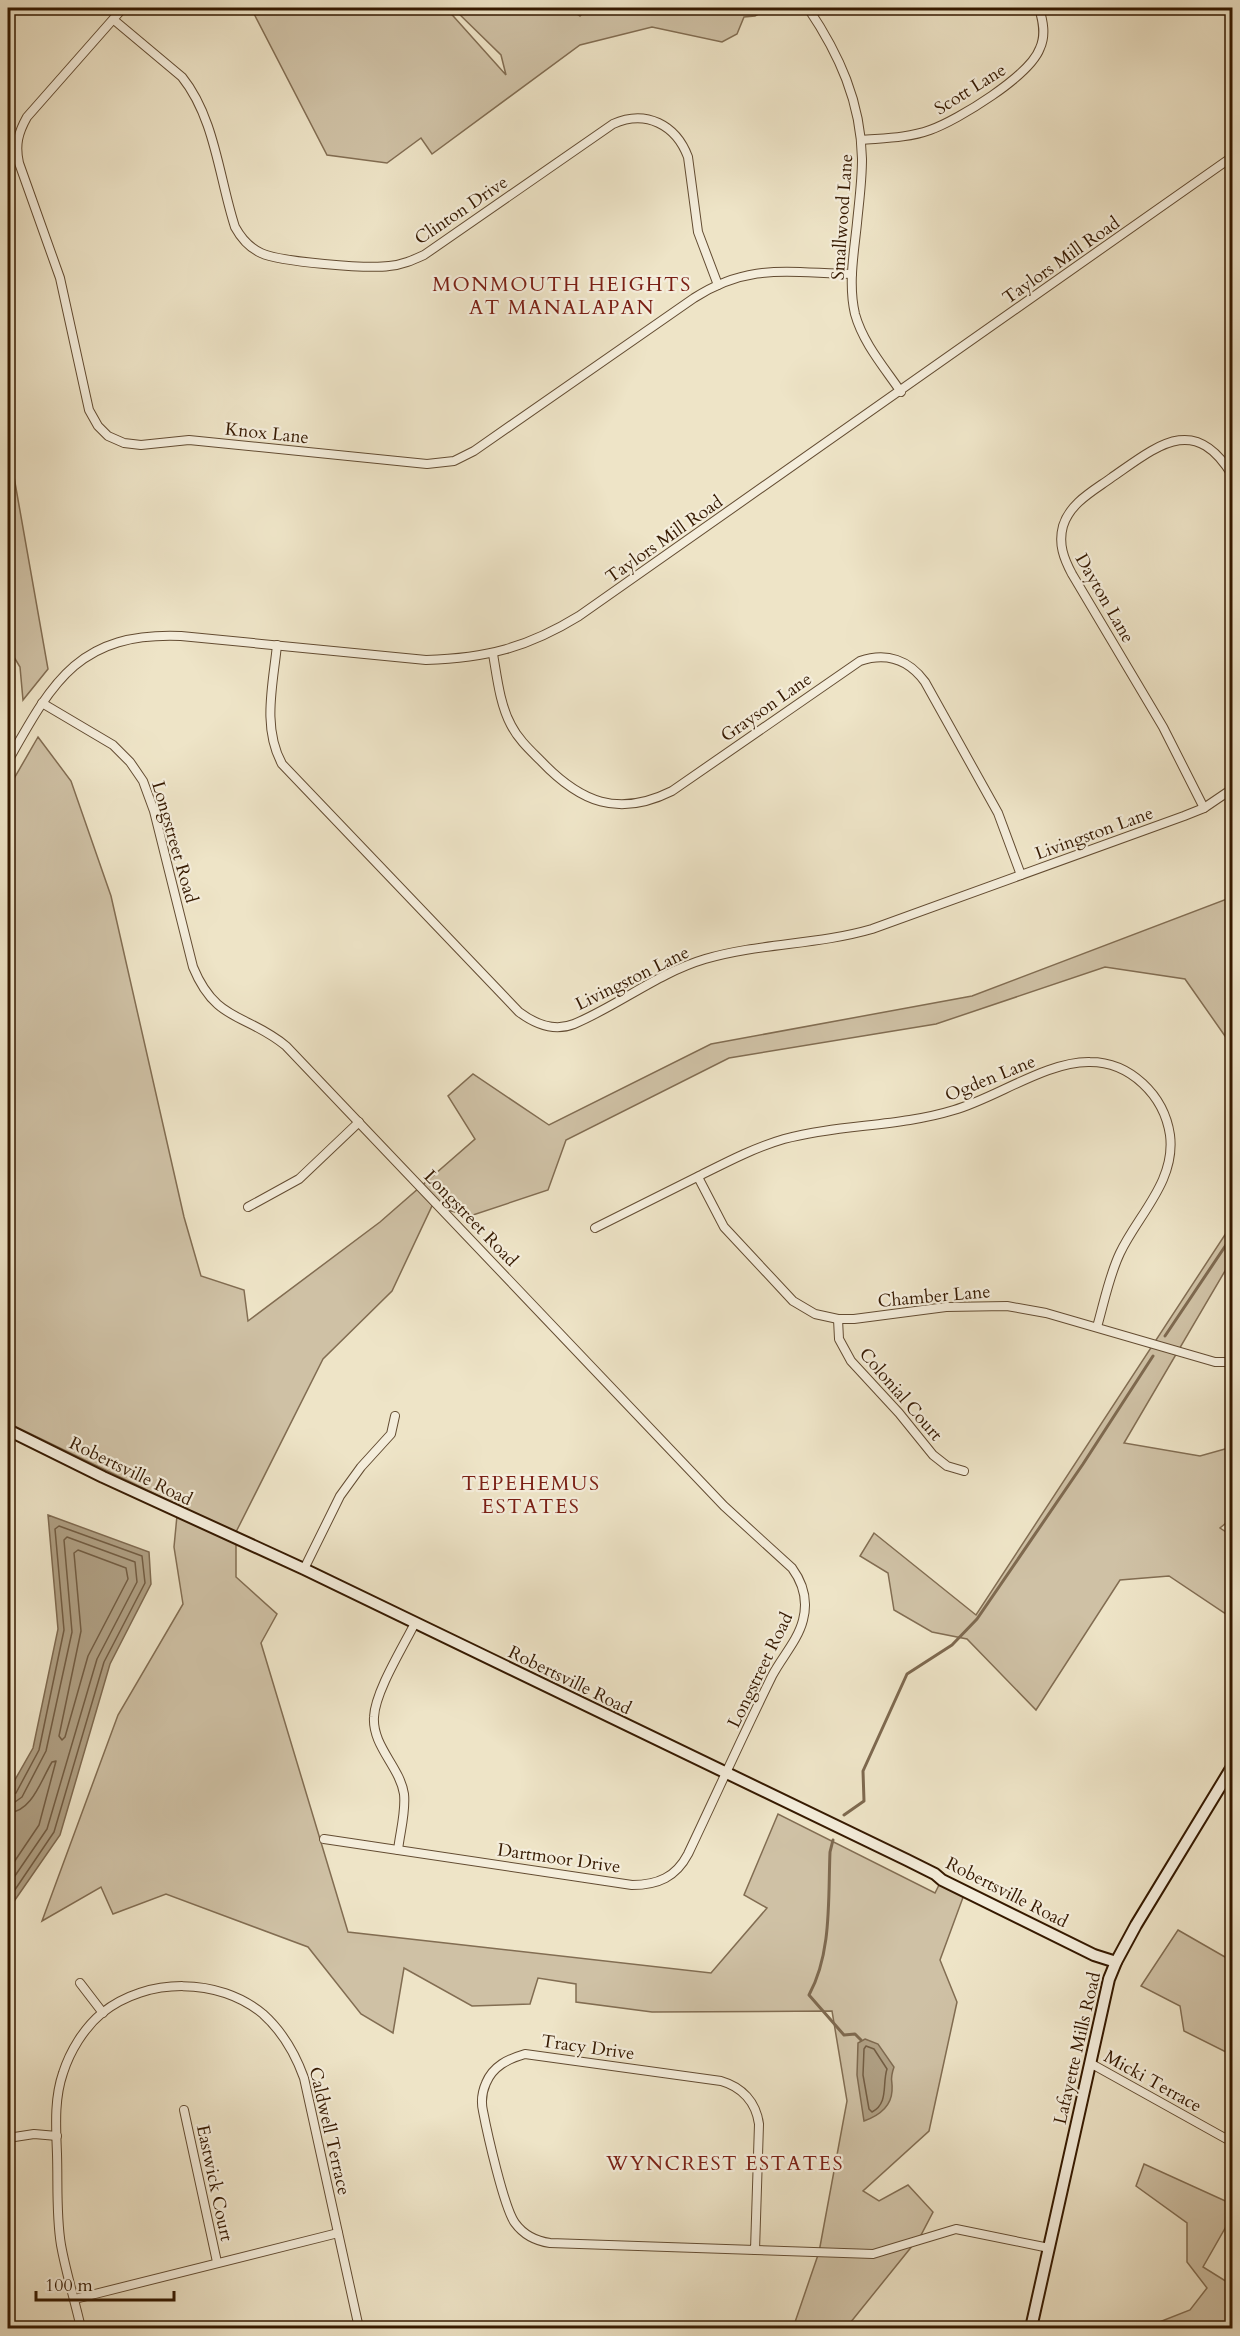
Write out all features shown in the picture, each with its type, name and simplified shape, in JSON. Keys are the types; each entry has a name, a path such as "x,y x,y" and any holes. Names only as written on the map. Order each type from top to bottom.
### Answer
{"street":[{"name":"Knox Lane","path":"123,8 27,117 16,144 19,163 60,279 88,410 98,426 116,440 141,445 189,440 427,464 454,461 474,451 694,298 718,285 734,278 772,270 852,274"},
{"name":"Smallwood Lane","path":"808,8 830,40 848,79 861,140 861,179 852,274 854,306 861,331 901,392"},
{"name":"Scott Lane","path":"861,140 912,135 945,124 970,110 1021,74 1036,58 1040,49 1044,27 1039,8"},
{"name":"Clinton Drive","path":"114,20 174,71 190,88 204,116 236,227 243,239 259,252 280,258 372,267 392,266 411,261 424,255 613,124 641,118 665,125 679,138 685,148 698,232 718,285"},
{"name":"Taylors Mill Road","path":"8,761 59,679 78,662 105,647 131,638 157,635 181,636 426,660 493,654 546,635 579,616 1233,158"},
{"name":"Dayton Lane","path":"1204,808 1163,728 1072,574 1061,549 1061,536 1066,519 1078,502 1162,444 1185,440 1203,444 1222,458 1233,475"},
{"name":"Livingston Lane","path":"277,645 269,725 273,745 282,764 519,1012 531,1021 544,1025 558,1027 576,1023 667,974 706,959 736,952 850,936 1204,808 1233,789"},
{"name":"Grayson Lane","path":"493,654 506,714 520,739 556,777 573,790 595,800 621,804 647,801 672,791 860,661 886,657 904,662 919,673 926,682 991,799 1021,875"},
{"name":"Longstreet Road","path":"42,703 112,745 130,762 143,781 154,811 193,968 206,992 228,1013 267,1032 286,1046 724,1506 798,1576 804,1592 803,1622 773,1674 727,1773"},
{"name":"Ogden Lane","path":"595,1228 745,1153 784,1139 918,1119 954,1111 1064,1065 1090,1062 1117,1067 1140,1080 1155,1096 1167,1123 1170,1149 1162,1183 1118,1257 1097,1327"},
{"path":"248,1207 299,1179 359,1122"},
{"name":"Chamber Lane","path":"698,1177 724,1227 794,1301 815,1314 838,1319 980,1305 1028,1309 1215,1362 1233,1362"},
{"name":"Colonial Court","path":"838,1319 840,1339 851,1361 899,1413 933,1455 947,1466 964,1471"},
{"path":"304,1569 340,1496 361,1467 391,1434 395,1416"},
{"name":"Robertsville Road","path":"8,1430 103,1477 304,1569 727,1773 935,1874 942,1880 1094,1955 1116,1962"},
{"path":"398,1850 404,1794 400,1780 376,1732 374,1715 379,1696 415,1623"},
{"name":"Lafayette Mills Road","path":"1031,2328 1100,2012 1116,1962 1233,1767"},
{"name":"Dartmoor Drive","path":"324,1839 632,1885 657,1882 669,1877 684,1862 727,1773"},
{"path":"80,1983 103,2013"},
{"name":"Caldwell Terrace","path":"81,2328 61,2243 57,2136 58,2090 66,2064 82,2036 103,2013 141,1993 164,1987 186,1986 200,1987 231,1996 254,2007 268,2019 290,2046 304,2078 359,2328"},
{"name":"Tracy Drive","path":"755,2250 759,2124 753,2105 735,2087 721,2081 536,2054 509,2058 492,2072 483,2093 483,2110 510,2216 526,2234 534,2239 550,2243 755,2250 873,2254 956,2229 1049,2248"},
{"name":"Micki Terrace","path":"1090,2063 1233,2142"},
{"name":"Eastwick Court","path":"184,2110 218,2262"},
{"path":"8,2138 34,2134 57,2136"},
{"path":"75,2299 338,2233"}],"shaded area":[{"path":"251,8 446,8 506,75 501,55 454,9 492,8 499,12 503,8 568,8 580,16 585,11 597,8 769,8 755,16 744,17 737,34 722,42 652,27 580,45 432,154 421,138 387,163 327,155"},
{"path":"8,443 48,669 23,700 20,667 8,647"},
{"path":"38,737 71,781 111,896 184,1217 201,1276 244,1290 248,1321 380,1222 475,1139 448,1096 473,1074 549,1125 711,1044 972,996 1232,897 1232,1046 1185,979 1105,967 936,1024 729,1058 566,1140 548,1190 470,1216 432,1206 392,1291 323,1359 236,1532 236,1577 277,1614 261,1643 348,1932 711,1973 767,1908 744,1895 778,1814 935,1893 941,1881 965,1892 940,1960 957,2002 929,2131 863,2191 879,2201 908,2185 933,2212 921,2235 846,2328 793,2328 819,2252 847,2101 832,2011 652,2012 576,2002 576,1984 538,1978 530,2004 472,2006 404,1968 393,2033 361,2014 308,1947 166,1894 113,1914 101,1887 42,1921 118,1715 183,1604 174,1547 178,1505 8,1423 8,789"},
{"path":"1232,1224 1232,1259 1124,1443 1200,1456 1232,1447 1232,1518 1220,1528 1232,1536 1232,1618 1169,1576 1120,1580 1036,1710 967,1639 932,1632 894,1610 888,1573 860,1556 874,1533 976,1615"},
{"path":"1178,1930 1232,1961 1232,2055 1184,2031 1180,2006 1141,1986"},
{"path":"1144,2164 1232,2204 1232,2216 1203,2267 1232,2285 1232,2328 1144,2328 1190,2310 1207,2288 1187,2262 1187,2223 1136,2186"}],"water":[{"path":"48,1515 149,1552 151,1584 110,1664 60,1835 8,1910 8,1792 33,1748 58,1629"},
{"path":"865,2039 878,2044 894,2067 889,2102 879,2114 864,2121 857,2075 858,2043"}],"waterway":[{"path":"1165,1336 1232,1236"},
{"path":"844,1815 864,1801 863,1771 907,1674 952,1645 977,1619 1083,1464 1153,1356"},
{"path":"833,1840 830,1852 829,1907 825,1944 822,1962 809,1995 844,2035 855,2034 861,2040"}],"district":[{"name":"MONMOUTH HEIGHTS AT MANALAPAN","path":"562,296"},
{"name":"TEPEHEMUS ESTATES","path":"531,1494"},
{"name":"WYNCREST ESTATES","path":"725,2163"}]}
